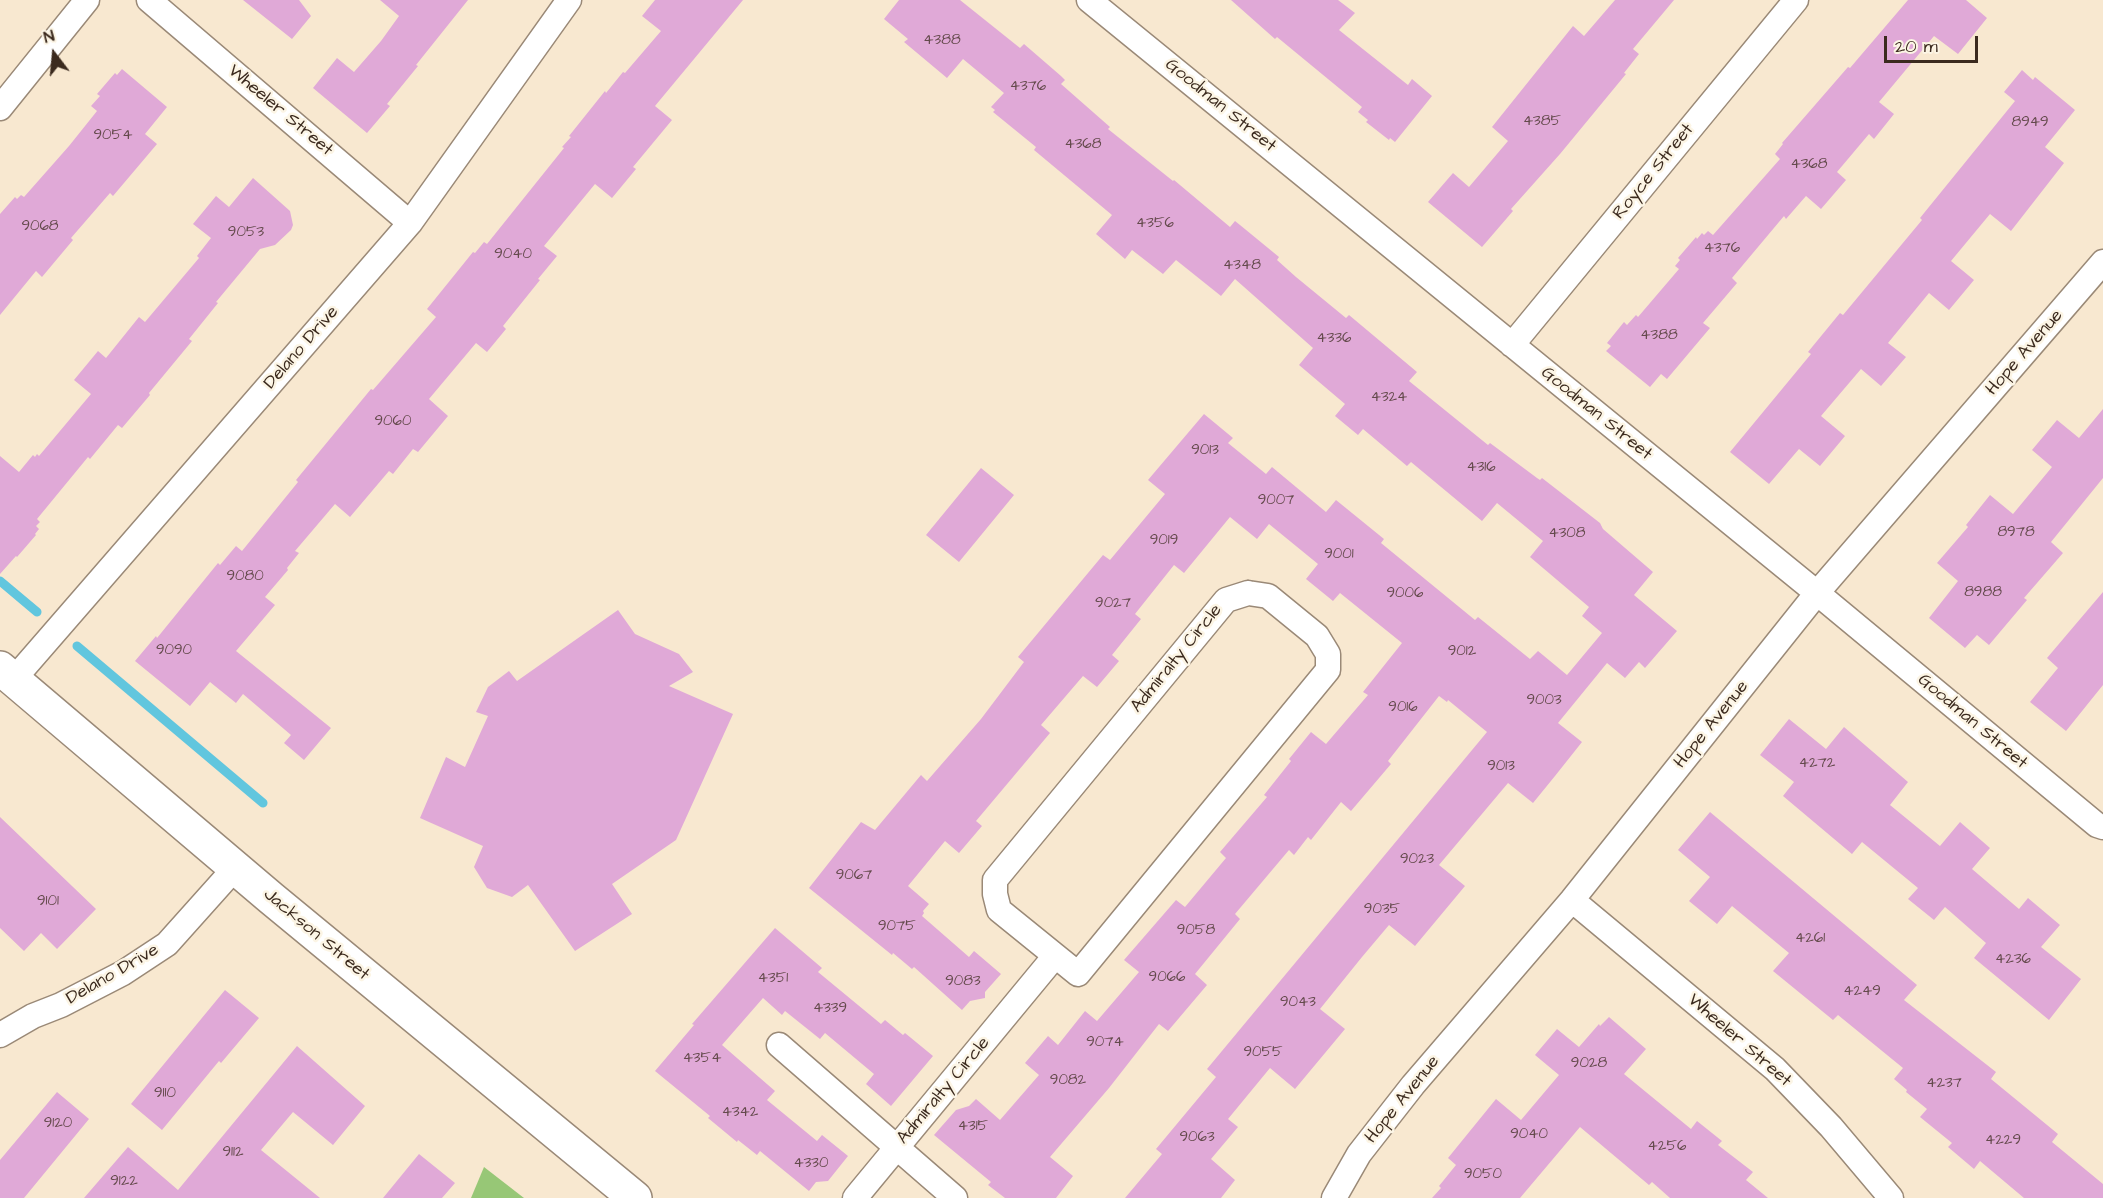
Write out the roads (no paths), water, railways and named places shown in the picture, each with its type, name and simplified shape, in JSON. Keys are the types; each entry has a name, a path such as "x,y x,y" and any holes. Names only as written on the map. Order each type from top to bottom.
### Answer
{"main road":[{"name":"Jackson Street","path":"7,674 235,868 635,1198"}],"street":[{"path":"0,108 87,0"},
{"name":"Wheeler Street","path":"149,0 410,223"},
{"name":"Delano Drive","path":"7,674 410,223 569,0"},
{"name":"Goodman Street","path":"1089,0 1817,593 2097,825 2103,827"},
{"name":"Royce Street","path":"1512,345 1796,0"},
{"name":"Hope Avenue","path":"1334,1198 1359,1154 1413,1085 1572,900 1817,593 2103,262"},
{"name":"Admiralty Circle","path":"1248,593 1268,596 1317,636 1328,654 1328,670 1078,974 1055,956 999,910 995,894 995,880 1226,600 1248,593"},
{"name":"Delano Drive","path":"0,1035 33,1016 61,1005 123,973 166,944 235,868"},
{"name":"Wheeler Street","path":"1572,900 1776,1069 1831,1127 1891,1198"},
{"name":"Admiralty Circle","path":"855,1198 1055,956"},
{"path":"779,1045 955,1198"}],"waterway":[{"path":"0,581 37,612"},
{"path":"77,646 263,803"}]}
